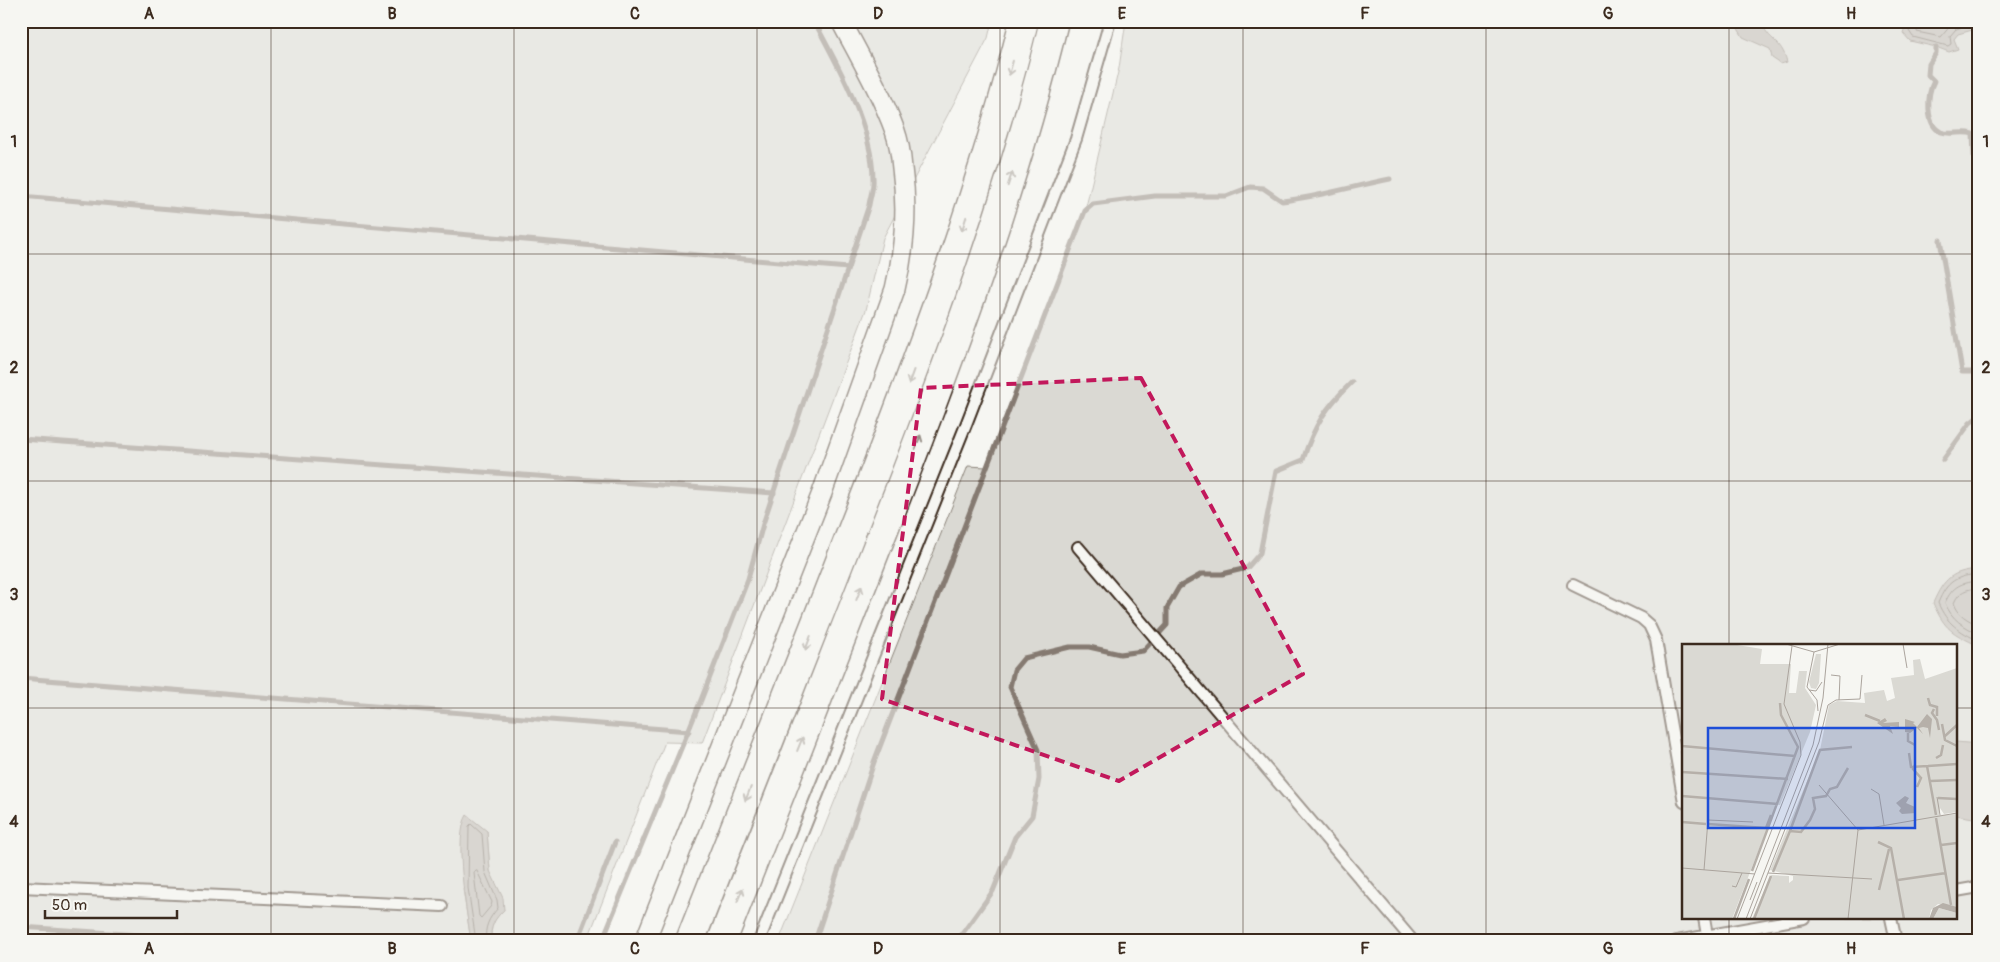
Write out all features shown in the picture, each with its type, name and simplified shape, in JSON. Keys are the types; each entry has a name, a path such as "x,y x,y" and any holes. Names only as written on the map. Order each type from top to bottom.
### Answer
{"highway":[{"path":"690,941 849,540 930,324 990,143 1024,21"},
{"path":"722,941 918,443 1015,163 1056,24"}],"street":[{"path":"645,941 822,494 890,305 902,258 906,226 906,196 896,133 879,92 841,21"}],"lane":[{"path":"759,941 967,422 1076,139 1110,21"},
{"path":"1078,547 1413,941"},
{"path":"1573,585 1641,618 1649,625 1656,640 1682,790"},
{"path":"21,887 442,906"},
{"path":"1958,891 1979,887"},
{"path":"1704,920 1707,935"},
{"path":"1677,941 1793,920"},
{"path":"1892,920 1896,941"}],"highlighted area":[{"path":"1141,378 1303,674 1119,781 882,699 921,388"}],"shaded area":[{"path":"21,21 992,21 988,38 883,238 866,310 702,743 665,742 587,941 491,941 493,924 504,910 490,871 487,831 463,889 471,941 21,941"},
{"path":"1126,21 1979,21 1979,941 779,941 968,466 986,467 1085,211 1119,68"}],"water":[{"path":"1725,21 1761,21 1764,28 1782,49 1787,62 1781,64 1772,58 1770,49 1743,37 1736,25"},
{"path":"1907,21 1975,21 1976,29 1958,34 1954,39 1958,49 1949,52 1910,41 1903,33"},
{"path":"1979,569 1979,646 1950,630 1941,619 1933,603 1941,587 1950,577 1962,572"},
{"path":"1958,742 1979,744 1979,819 1958,815"},
{"path":"467,815 487,831 490,871 503,898 504,910 493,924 491,941 471,941 464,895 461,857 463,826"}],"waterway":[{"path":"602,941 701,700 748,579 763,524 869,205 873,182 871,159 861,118 843,77 814,21"},
{"path":"1936,47 1936,53 1929,64 1928,75 1934,81 1929,101 1932,123 1941,132 1973,134 1974,156 1979,161"},
{"path":"815,941 874,762 1085,211 1093,204 1155,196 1226,196 1250,187 1263,188 1282,201 1390,179"},
{"path":"21,196 848,268"},
{"path":"1940,240 1962,372 1979,372"},
{"path":"957,941 993,891 1015,837 1032,816 1039,779 1038,750 1010,687 1014,670 1024,658 1070,647 1089,647 1120,654 1143,651 1167,625 1167,608 1179,587 1202,574 1222,574 1247,568 1260,553 1276,471 1303,460 1322,417 1352,382"},
{"path":"1943,460 1970,423 1979,416"},
{"path":"21,439 774,493"},
{"path":"21,678 689,731"},
{"path":"577,941 615,842"},
{"path":"21,927 230,941"}]}
